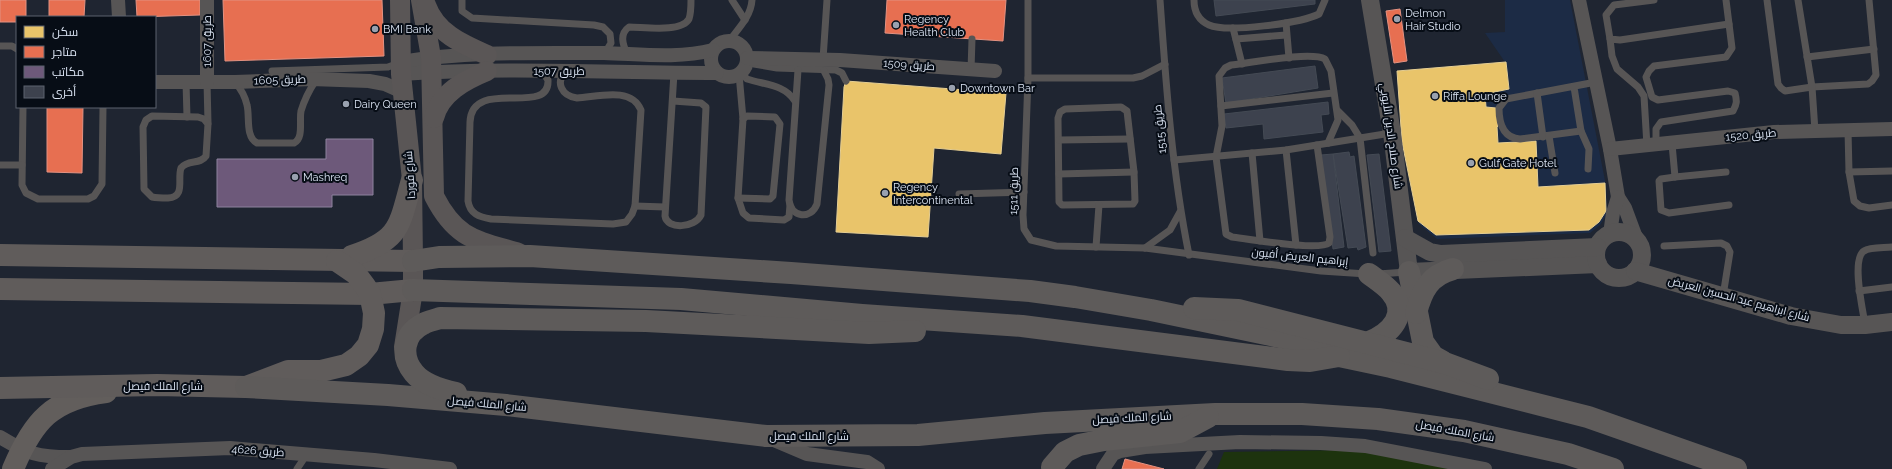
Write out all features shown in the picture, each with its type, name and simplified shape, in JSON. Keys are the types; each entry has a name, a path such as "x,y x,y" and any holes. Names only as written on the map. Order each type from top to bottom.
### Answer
{"highway":[{"path":"337,261 374,248 392,234 400,222 422,179"},
{"path":"0,255 337,261 413,261 439,257 530,256 791,273 1030,291 1151,310 1269,334 1304,342 1339,356 1391,367 1588,417"},
{"path":"246,387 288,371 321,370 346,365 359,356 368,345 373,329 374,313 370,294 356,274 337,261"},
{"path":"1416,313 1422,296 1431,281 1439,273 1453,269"},
{"path":"1409,272 1423,342 1433,356 1445,363"},
{"path":"1369,274 1392,292 1397,301 1399,313 1390,330 1382,338 1369,342"},
{"path":"0,289 370,294 413,290 681,299 862,315 1022,326 1288,360 1310,361 1339,356"},
{"path":"1151,310 1205,308 1238,310 1369,342 1445,363 1588,417 1736,469"},
{"path":"506,405 451,392 429,384 415,374 408,364 404,349 406,340 413,331 423,324 440,318 646,321 869,333 1022,326"},
{"name":"شارع الملك فيصل","path":"0,388 157,385 246,387 388,395 506,405 766,436 918,434 1045,423 1214,414 1302,414 1378,419 1464,431 1568,454 1613,469"},
{"path":"1053,468 1065,452 1080,445 1104,440 1180,432 1214,414"}],"main road":[{"name":"شارع فوردا","path":"400,0 402,76 422,179"},
{"name":"شارع فوردا","path":"404,349 413,290 413,261 422,179 432,122 432,64 421,0"},
{"path":"424,0 428,12 441,29 487,63 471,78 443,98 436,107 432,122"},
{"path":"422,179 434,196 442,212 459,232 476,240 530,256"},
{"path":"17,460 35,428 50,412 61,404 84,395 157,385"}],"street":[{"path":"118,0 119,16"},
{"name":"طريق 1607","path":"207,0 207,82"},
{"name":"شارع صلاح الدين الأيوبي","path":"1370,0 1392,132 1409,272"},
{"path":"1579,0 1610,149 1618,197 1625,208 1640,249 1641,260 1635,271 1630,275 1618,278 1606,274 1602,248 1618,197"},
{"path":"729,41 741,46 744,63 728,77 717,73 710,59 713,50 721,42 729,41"},
{"name":"طريق 1507","path":"402,76 432,64 487,63 605,53 671,56 713,50"},
{"name":"طريق 1509","path":"744,63 814,60 823,65 995,71"},
{"name":"طريق 1507","path":"487,63 542,71 569,70 717,73"},
{"name":"طريق 1605","path":"156,82 235,82 312,76 386,84 402,76"},
{"name":"طريق 1520","path":"1610,149 1672,144 1740,135 1892,129"},
{"path":"1409,272 1453,269 1602,248 1622,233 1634,238 1638,243"},
{"path":"1405,238 1430,252 1441,254 1602,248"},
{"name":"شارع ابراهيم عبد الحسين العريض","path":"1635,271 1791,316 1841,325 1865,325 1892,322"},
{"path":"766,436 807,454 867,462 878,469"},
{"name":"طريق 4626","path":"0,437 17,460 45,457 71,457 82,454 103,452 230,448 306,454 445,469"},
{"path":"1103,469 1113,454 1120,451 1146,447 1208,449 1240,442 1365,446 1485,469"},
{"name":"طريق 4626","path":"52,469 71,457"}],"lane":[{"path":"462,0 462,11 472,18 594,24 602,27 610,34 611,43 605,53"},
{"path":"627,54 623,43 623,37 627,28 672,28 682,26 690,14 691,0"},
{"path":"732,0 745,20"},
{"path":"729,41 745,20 752,6 752,0"},
{"path":"790,205 795,212 804,215 812,212 817,204 829,85 823,65 827,0"},
{"name":"طريق 1511","path":"1028,0 1028,78 1024,229 1031,240 1056,246 1145,248 1189,255"},
{"name":"طريق 1515","path":"1160,0 1174,160 1180,212 1189,255"},
{"path":"1194,0 1196,13 1199,19 1209,25 1233,28 1286,23 1319,14 1325,0"},
{"path":"1652,146 1644,96 1638,87 1617,69 1612,56 1606,15 1614,6 1654,0"},
{"path":"1652,146 1656,128 1661,122 1733,111 1736,106 1738,101 1735,93 1728,91 1658,100 1652,97 1646,77 1654,66 1726,57 1732,48 1726,0"},
{"path":"1767,0 1778,84 1785,91 1812,87 1868,84 1872,81 1876,75 1869,0"},
{"path":"1798,0 1812,87 1815,131"},
{"path":"1286,23 1289,58"},
{"path":"1610,39 1620,40 1730,24"},
{"path":"1233,28 1242,64"},
{"path":"1236,39 1286,35"},
{"path":"971,70 972,39"},
{"path":"0,46 12,46 16,48"},
{"path":"1807,57 1874,49"},
{"path":"1317,145 1330,240 1324,246 1260,241 1232,237 1226,234 1216,157 1222,126 1219,76 1225,68 1242,64 1289,58 1316,56 1326,59 1331,71 1333,93 1338,111 1338,120 1328,144"},
{"path":"744,63 743,119 738,198 743,213 749,218 784,220 789,217 798,70"},
{"path":"744,63 798,70 823,65 838,71 844,76 846,81"},
{"path":"744,63 744,76 747,79 779,87 788,92 795,102"},
{"path":"1028,78 1133,78 1142,76 1165,64"},
{"path":"272,71 312,76 388,67 402,76"},
{"path":"542,71 548,80 547,90 543,94 533,97 486,100 476,105 472,110 470,122 468,201 471,210 479,216 490,218 622,223 630,219 635,206 642,114 640,106 634,99 622,95 577,98 569,97 563,91 560,83 563,75 569,70"},
{"path":"673,101 701,103 706,107 701,214 698,220 691,225 670,224 665,219 674,73"},
{"path":"235,82 242,92 247,105 250,136 253,141 257,143 294,143 300,137 300,117 312,76"},
{"path":"186,82 187,117"},
{"path":"207,82 208,124 206,156 202,161 186,163 181,168 179,194 172,198 152,197 144,189 143,127 145,122 152,116 187,117 202,118 208,124"},
{"path":"1581,131 1520,139 1511,138 1502,128 1499,111 1501,104 1506,99 1596,82"},
{"path":"1574,87 1581,131 1589,149 1588,169"},
{"path":"1222,106 1333,93"},
{"path":"1537,93 1555,173"},
{"path":"1121,107 1127,111 1136,198 1133,204 1062,205 1059,202 1059,140 1059,115 1065,109 1121,107"},
{"path":"23,108 23,189 33,198 88,199 94,196 102,184 103,108"},
{"path":"1338,111 1352,125 1360,138 1373,253"},
{"path":"738,198 770,199 774,196 780,124 775,117 747,116 743,119"},
{"path":"1848,130 1849,172 1854,201 1860,206 1868,208 1892,205"},
{"path":"1174,160 1286,150 1392,132"},
{"path":"1059,140 1130,139"},
{"path":"1672,144 1675,177"},
{"path":"1286,150 1296,245"},
{"path":"1252,153 1260,241"},
{"path":"0,165 22,165"},
{"path":"1849,172 1892,171"},
{"path":"1059,174 1134,172"},
{"path":"1726,172 1662,179 1659,181 1661,210 1665,213 1729,205"},
{"path":"959,194 1024,192"},
{"path":"1096,247 1099,205"},
{"path":"635,206 665,207"},
{"path":"1145,248 1170,230 1180,212"},
{"path":"1664,246 1721,243 1727,246 1730,252 1724,296"},
{"path":"1865,325 1859,291 1858,263 1861,254 1865,250 1892,248"},
{"name":"إبراهيم العريض أفيون","path":"1189,255 1321,271 1369,274 1409,272"},
{"path":"1859,291 1892,287"},
{"path":"1199,469 1208,449"},
{"path":"297,469 306,454"}],"shaded area":[{"path":"1505,0 1570,0 1606,186 1607,214 1600,225 1590,233 1437,239 1419,224 1398,75 1507,65 1485,33 1505,32"}],"green space":[{"path":"1350,450 1471,469 1217,469 1224,452"}],"building: سكن":[{"name":"Gulf Gate Hotel","path":"1506,62 1509,89 1485,94 1486,107 1496,108 1498,143 1536,141 1538,187 1605,183 1606,211 1599,222 1589,230 1436,235 1418,221 1402,142 1397,71"},
{"name":"Regency Intercontinental","path":"846,81 1006,93 1001,154 934,148 928,237 836,232 844,87"}],"building: متاجر":[{"path":"0,0 26,0 26,16 16,16 16,22 0,22"},
{"path":"49,0 85,0 84,16 49,16"},
{"path":"136,0 200,0 200,15 137,16"},
{"path":"223,0 382,0 384,56 225,61"},
{"path":"887,0 1006,0 1003,41 885,33"},
{"path":"1400,9 1407,61 1394,63 1386,11"},
{"path":"47,108 83,108 82,173 47,172"},
{"path":"1125,459 1164,469 1122,469"}],"building: مكاتب":[{"name":"Mashreq","path":"326,139 373,139 373,195 332,195 332,207 217,207 217,159 326,159"}],"building: أخرى":[{"path":"1214,0 1315,0 1315,4 1216,16"},
{"path":"1315,66 1318,88 1226,103 1222,78"},
{"path":"1328,102 1329,114 1321,115 1323,132 1264,139 1263,124 1226,128 1224,114"},
{"path":"1349,152 1350,157 1354,156 1366,247 1358,250 1357,247 1348,248 1333,154"},
{"path":"1333,154 1344,247 1333,249 1321,155"},
{"path":"1379,154 1391,251 1379,252 1367,155"}],"place":[{"name":"Delmon Hair Studio","path":"1397,19"},
{"name":"Regency Health Club","path":"896,25"},
{"name":"BMI Bank","path":"375,29"},
{"name":"Downtown Bar","path":"952,88"},
{"name":"Riffa Lounge","path":"1435,96"},
{"name":"Dairy Queen","path":"346,104"},
{"name":"Gulf Gate Hotel","path":"1471,163"},
{"name":"Mashreq","path":"295,177"},
{"name":"Regency Intercontinental","path":"885,193"}]}
